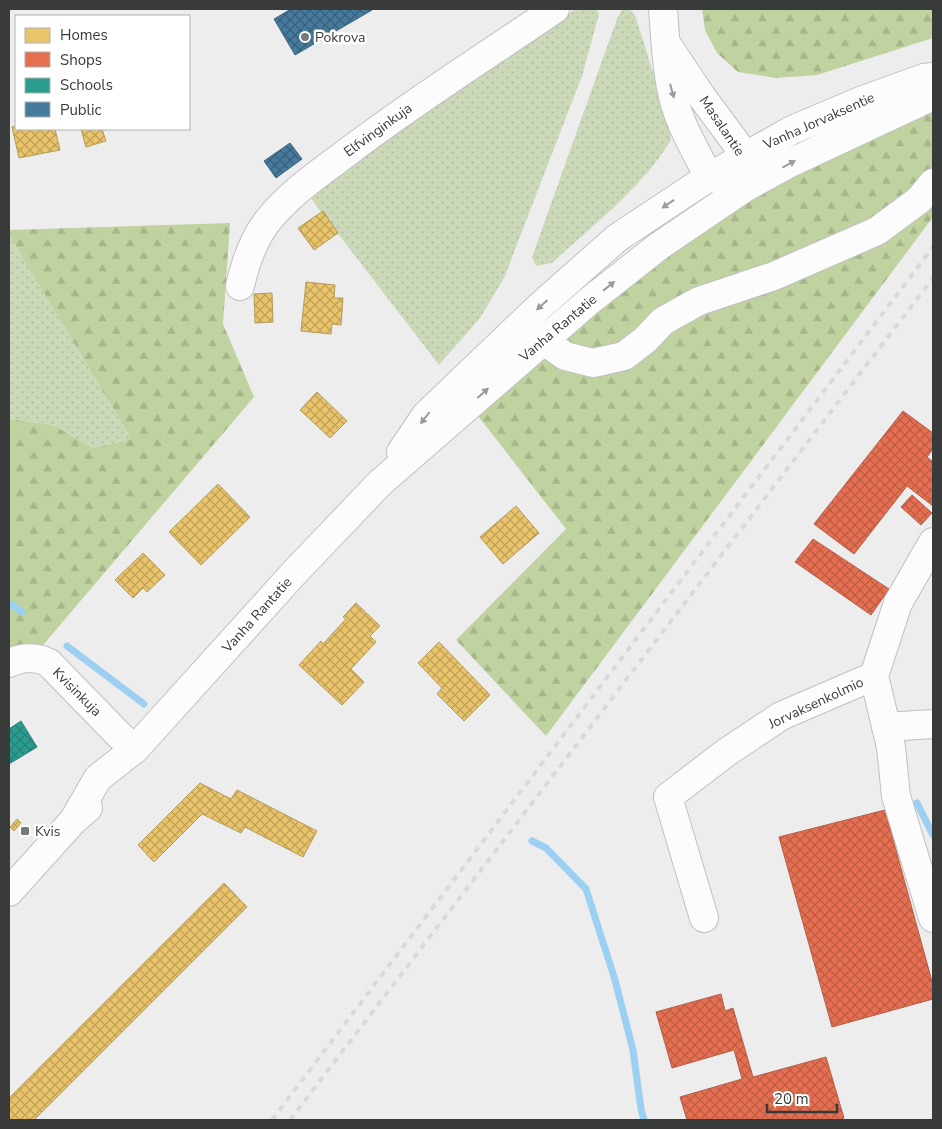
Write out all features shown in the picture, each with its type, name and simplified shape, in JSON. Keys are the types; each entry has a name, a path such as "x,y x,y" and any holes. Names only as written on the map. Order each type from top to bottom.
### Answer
{"main road":[{"name":"Elfvinginkuja","path":"240,286 244,266 258,234 287,200 412,104 555,9"},
{"name":"Masalantie","path":"663,9 671,89 683,126 709,177"},
{"name":"Masalantie","path":"666,42 702,98 745,155 746,187"},
{"name":"Vanha Jorvaksentie","path":"709,177 792,130 863,100 924,78 933,77"},
{"name":"Vanha Jorvaksentie","path":"746,187 790,163 933,96"},
{"path":"709,177 746,187"},
{"name":"Vanha Rantatie","path":"380,482 426,415 532,314 617,238 709,177"},
{"path":"543,340 565,356 593,363 624,356 645,340 663,321 699,301 774,276 877,231 919,200 933,184"},
{"name":"Vanha Rantatie","path":"9,892 74,820 98,778 135,750 294,573 380,482 543,340 659,246 746,187"},
{"name":"Jorvaksenkolmio","path":"704,918 668,797 727,752 781,716 874,676 898,603 933,542"},
{"name":"Kvisinkuja","path":"9,664 25,658 40,658 49,663 135,750"},
{"path":"874,676 891,747 896,796 933,918"},
{"path":"886,727 933,724"}],"green space":[{"path":"576,9 597,9 599,14 582,76 504,278 480,318 439,365 309,196 414,120"},
{"path":"629,9 635,15 668,120 671,140 646,174 616,205 552,263 536,266 532,257 617,19 622,10"},
{"path":"702,9 933,9 933,38 817,75 776,78 738,72 717,53 705,30"},
{"path":"933,106 933,217 546,736 456,640 566,529 475,412 709,219"},
{"path":"230,223 223,324 254,397 43,645 9,654 9,419 53,425 93,448 132,439 9,235 9,230"},
{"path":"9,235 133,439 93,448 53,425 9,419"}],"building: Homes":[{"path":"15,126 15,130 55,130 60,150 19,158 12,127"},
{"path":"81,130 102,130 106,141 86,147"},
{"path":"323,211 338,233 314,250 298,228"},
{"path":"306,282 335,285 334,298 343,298 341,325 332,324 331,334 301,331"},
{"path":"272,293 273,322 255,323 254,294"},
{"path":"317,392 347,421 330,438 300,410"},
{"path":"218,484 250,517 201,565 169,532"},
{"path":"516,506 539,533 503,564 480,537"},
{"path":"143,553 165,575 147,592 143,588 133,598 115,580"},
{"path":"356,603 380,626 370,636 376,642 351,669 364,682 342,705 299,665 321,641 323,644 346,619 343,617"},
{"path":"439,642 490,695 464,721 437,694 442,688 418,663"},
{"path":"200,783 231,799 237,790 317,831 303,857 245,827 241,833 202,814 154,862 138,845"},
{"path":"17,819 21,823 14,831 10,827"},
{"path":"224,883 247,907 34,1120 9,1120 9,1098"}],"building: Shops":[{"path":"903,411 933,433 933,449 927,457 933,462 933,506 907,486 854,554 814,524"},
{"path":"912,495 932,513 921,525 901,507"},
{"path":"813,539 889,589 871,615 795,562"},
{"path":"885,810 933,985 933,999 832,1027 779,837"},
{"path":"721,994 725,1011 733,1008 753,1077 826,1057 844,1118 837,1120 687,1120 680,1097 742,1079 734,1050 672,1068 656,1012"}],"building: Schools":[{"path":"21,721 37,747 9,764 9,729"}],"building: Public":[{"name":"Pokrova","path":"291,9 372,10 295,55 274,19"},
{"path":"290,143 302,159 276,178 264,161"}],"waterway":[{"path":"9,603 22,612"},
{"path":"67,646 144,704"},
{"path":"917,803 933,835"},
{"path":"532,841 546,848 586,889 615,980 633,1050 644,1120"}],"railway":[{"path":"272,1120 933,247"},
{"path":"290,1120 933,278"}],"place":[{"name":"Pokrova","path":"305,37"},
{"name":"Kvis","path":"25,831"}]}
